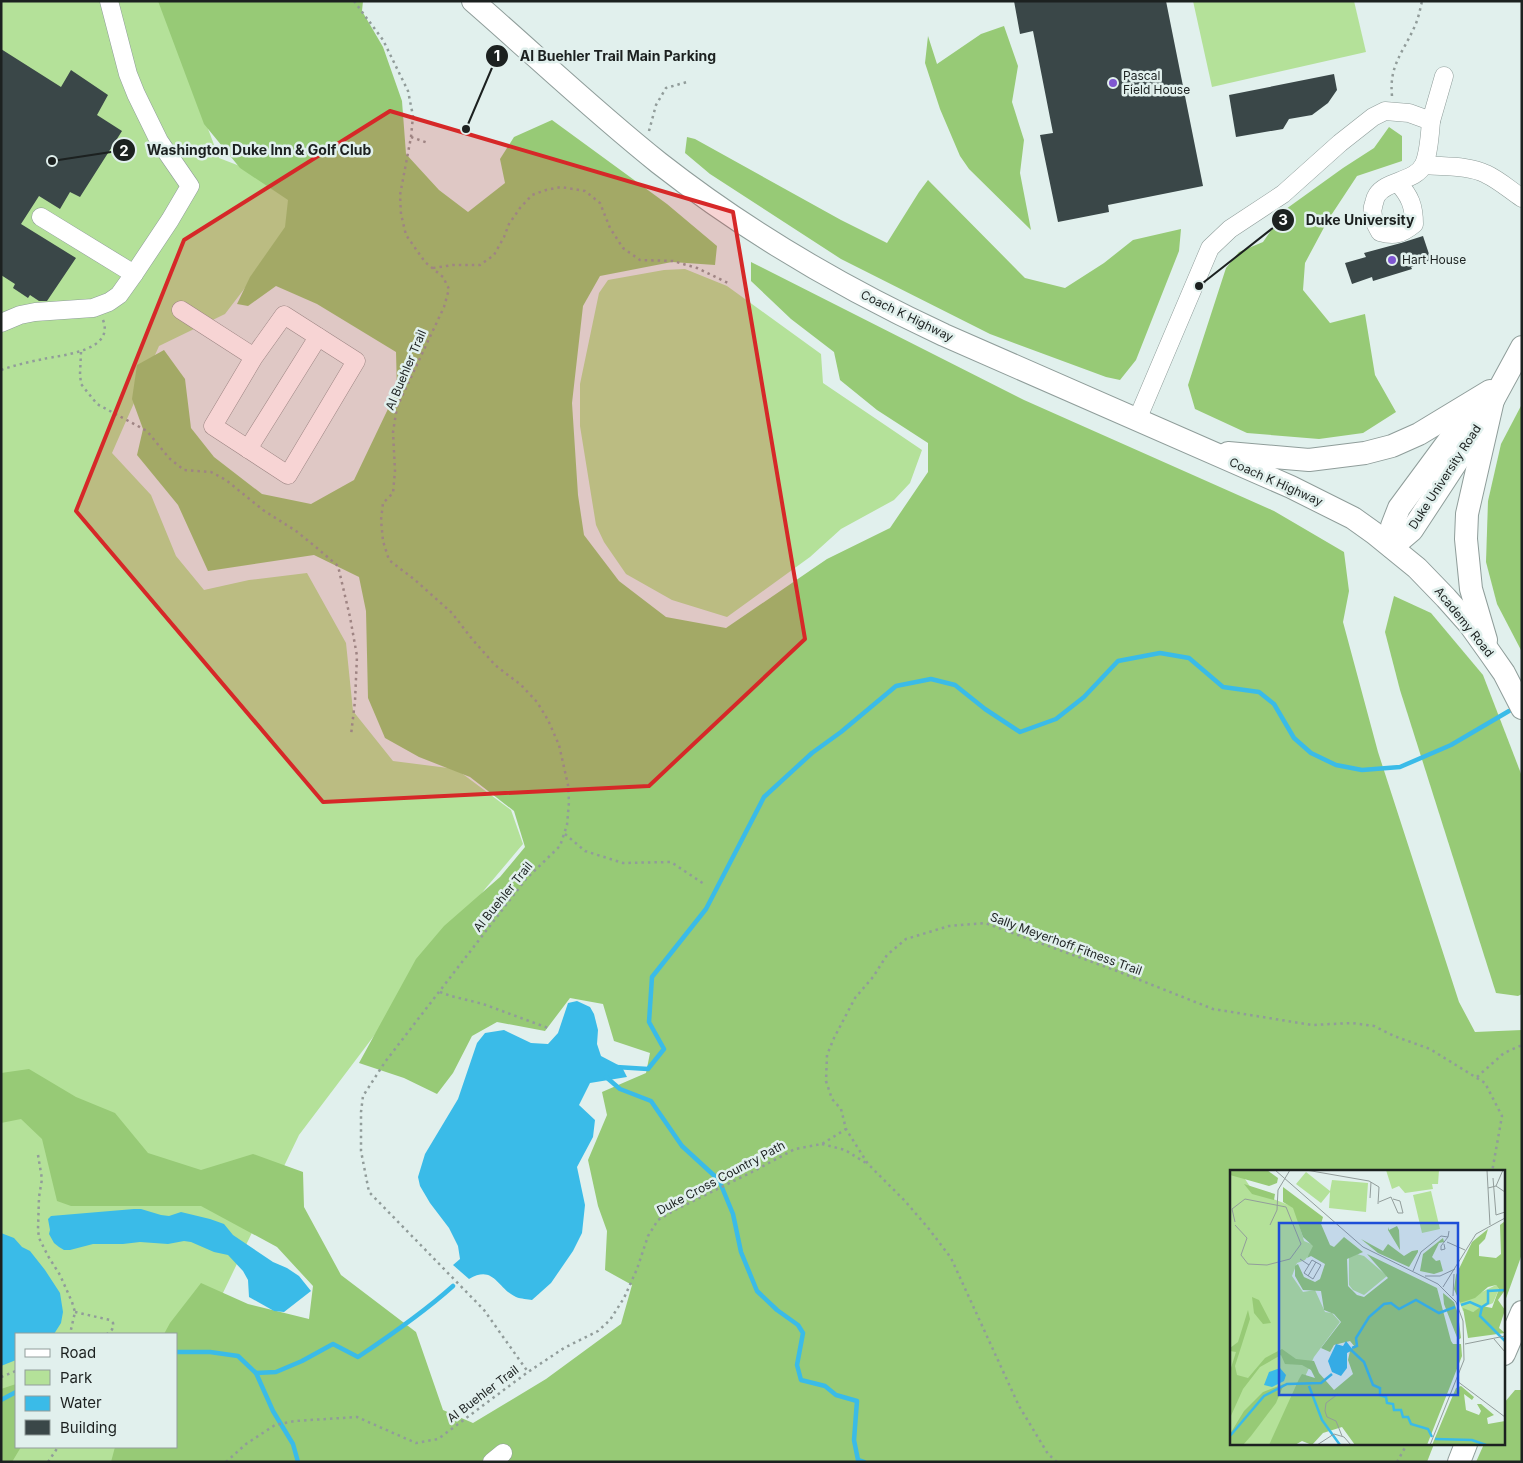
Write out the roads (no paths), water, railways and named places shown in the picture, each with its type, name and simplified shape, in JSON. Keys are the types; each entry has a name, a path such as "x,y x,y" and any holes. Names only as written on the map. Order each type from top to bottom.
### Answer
{"main road":[{"name":"Coach K Highway","path":"473,1 642,149 736,218 789,253 888,309 1291,487 1353,518 1392,547"},
{"name":"Duke University Road","path":"1392,547 1392,526 1399,508 1467,416 1496,389 1522,347"},
{"path":"1208,451 1309,460 1365,453 1392,446 1419,434 1496,389"},
{"path":"1490,653 1471,589 1466,538 1467,514 1496,389"},
{"name":"Academy Road","path":"1392,547 1417,568 1470,625 1504,673 1522,708"},
{"path":"1512,1348 1522,1312"},
{"path":"1459,1462 1465,1446"}],"lane":[{"path":"1,322 35,312 98,307 119,295 170,220 190,186 159,141 136,94 128,74 110,1"},
{"path":"1398,182 1414,175 1424,165 1432,121 1444,76"},
{"path":"1137,420 1210,248 1230,228 1283,194 1340,143 1373,117 1385,112 1395,112 1409,113 1432,121"},
{"path":"1424,165 1458,168 1484,173 1493,177 1522,198"},
{"path":"41,217 134,274"},
{"path":"181,310 254,357"},
{"path":"284,315 318,337 356,362 288,476 213,426 254,357 284,315"},
{"path":"248,449 318,337"}],"water":[{"path":"577,1001 590,1007 594,1014 598,1030 597,1044 601,1056 622,1067 627,1077 590,1083 579,1105 595,1120 593,1137 577,1167 585,1205 582,1233 573,1251 551,1283 532,1300 520,1298 510,1293 490,1276 484,1274 477,1275 469,1279 453,1265 460,1259 458,1246 449,1228 420,1186 418,1177 425,1154 458,1099 477,1043 485,1033 504,1030 531,1043 548,1044 558,1033 568,1003"},
{"path":"134,1209 169,1216 181,1212 224,1224 233,1235 273,1262 299,1276 311,1291 284,1312 274,1311 249,1297 248,1280 243,1271 228,1255 214,1252 191,1242 184,1241 168,1244 140,1242 93,1244 64,1250 54,1243 49,1234 48,1219 51,1216"},
{"path":"1,1233 14,1238 22,1247 30,1251 45,1270 60,1293 63,1312 61,1323 55,1333 15,1333 15,1360 1,1366"}],"waterway":[{"path":"616,1067 648,1069 664,1049 649,1022 652,977 706,909 764,797 812,753 841,732 896,686 931,679 955,685 985,709 1020,732 1056,719 1084,697 1118,661 1160,653 1189,658 1223,687 1259,692 1274,704 1294,738 1311,753 1336,765 1362,770 1400,767 1451,745 1509,711"},
{"path":"606,1077 620,1089 651,1101 682,1146 719,1180 733,1214 741,1252 757,1291 777,1310 798,1325 803,1333 797,1365 801,1380 825,1386 836,1395 857,1401 854,1440 858,1460 864,1462"},
{"path":"178,1352 210,1352 238,1356 256,1373 276,1372 302,1361 333,1344 358,1357 407,1323 453,1286"},
{"path":"256,1373 273,1411 293,1444 298,1462"},
{"path":"1,1400 15,1393"}],"place":[{"name":"Pascal Field House","path":"1113,83"},
{"name":"Al Buehler Trail Main Parking","path":"466,129"},
{"name":"Washington Duke Inn & Golf Club","path":"52,161"},
{"name":"Hart House","path":"1392,260"},
{"name":"Duke University","path":"1199,286"}]}
